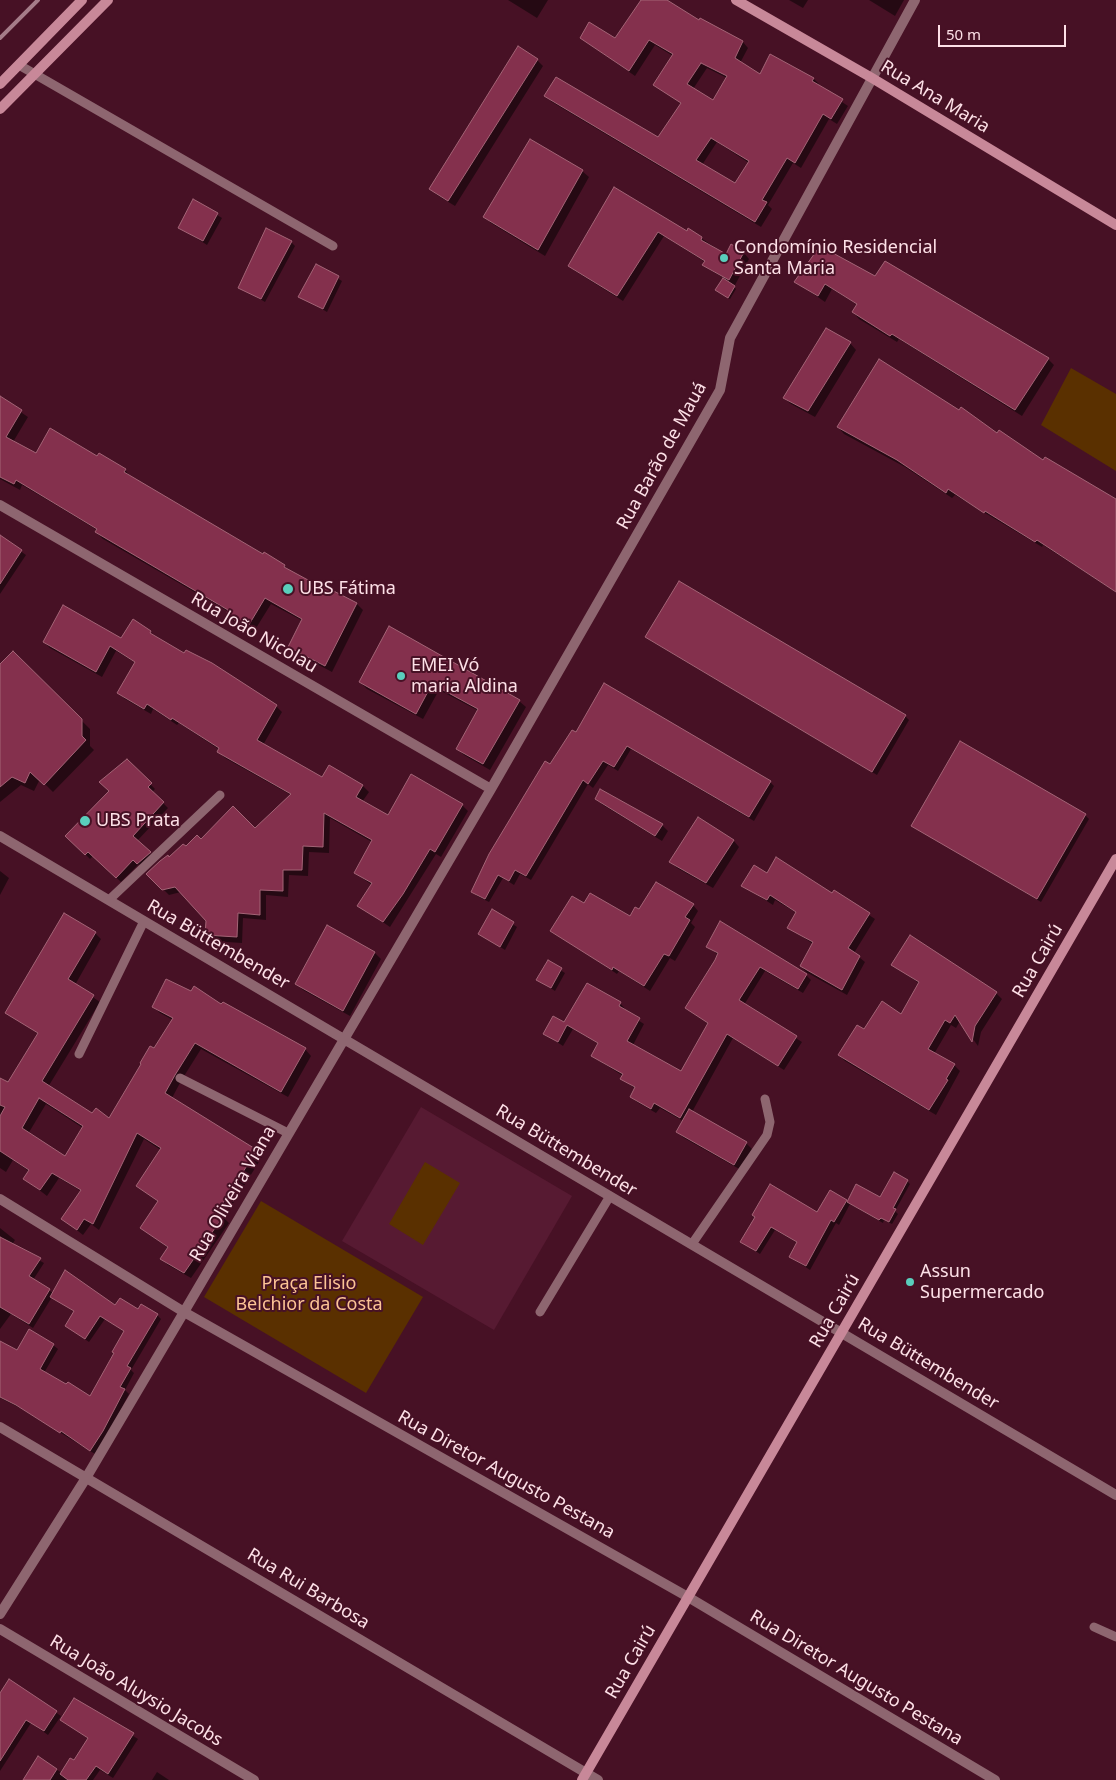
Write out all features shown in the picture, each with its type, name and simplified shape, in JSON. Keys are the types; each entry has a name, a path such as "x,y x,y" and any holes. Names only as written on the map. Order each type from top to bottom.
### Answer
{"main road":[{"path":"0,84 82,0"},
{"path":"0,109 108,0"},
{"name":"Rua Ana Maria","path":"736,0 872,78 1116,225"},
{"name":"Rua Cairú","path":"584,1776 1116,859"}],"street":[{"name":"Rua Barão de Mauá","path":"491,789 720,390 730,338 915,0"},
{"name":"Rua João Nicolau","path":"0,505 491,789"},
{"name":"Rua Oliveira Viana","path":"0,1614 86,1478 491,789"},
{"name":"Rua Büttembender","path":"0,836 842,1331 1116,1495"},
{"name":"Rua Diretor Augusto Pestana","path":"0,1199 184,1312 688,1597 995,1780"},
{"name":"Rua Rui Barbosa","path":"0,1427 584,1776 598,1780"},
{"name":"Rua João Aluysio Jacobs","path":"0,1629 254,1780"}],"lane":[{"path":"19,65 333,246"},
{"path":"110,899 220,795"},
{"path":"79,1054 144,921"},
{"path":"180,1078 288,1133"},
{"path":"692,1244 767,1134 770,1122 765,1099"},
{"path":"540,1312 610,1196"},
{"path":"1094,1627 1116,1637"}],"shaded area":[{"path":"421,1107 572,1196 494,1330 342,1241"}],"green space":[{"path":"1071,368 1116,394 1116,471 1041,425"},
{"path":"425,1162 460,1183 423,1245 389,1224"},
{"name":"Praça Elisio Belchior da Costa","path":"261,1201 423,1297 366,1393 204,1297"}],"building":[{"path":"641,0 667,0 699,20 700,18 743,41 735,58 760,74 770,54 814,78 812,81 843,99 831,119 823,114 795,163 787,158 762,200 767,202 755,222 544,96 556,77 658,137 681,103 653,85 673,54 649,40 629,71 580,38 589,22 615,38","holes":["701,63 727,76 713,100 687,84","711,138 749,161 735,183 696,160"]},
{"path":"518,46 538,59 448,201 429,189"},
{"path":"530,139 583,170 538,250 483,217"},
{"path":"614,187 687,231 688,228 702,237 701,240 726,254 731,244 744,252 729,280 702,265 705,261 658,232 617,296 568,266"},
{"path":"193,199 218,213 203,241 178,228"},
{"path":"266,228 292,241 261,299 238,288"},
{"path":"820,246 875,276 885,261 1049,358 1015,410 892,334 890,336 852,312 857,304 825,284 818,296 794,282"},
{"path":"316,264 339,276 323,309 298,297"},
{"path":"723,278 735,286 728,298 715,290"},
{"path":"826,328 851,342 808,411 783,398"},
{"path":"879,359 959,410 961,407 997,433 999,430 1043,460 1045,457 1116,499 1116,592 1037,540 1035,542 985,511 984,513 948,489 946,493 897,460 837,427"},
{"path":"0,396 22,410 6,437 36,453 50,428 97,456 99,453 126,469 124,472 263,554 264,552 285,565 284,567 319,586 320,584 357,603 325,666 288,647 302,619 265,598 247,628 226,615 228,610 95,532 97,529 16,480 14,484 0,477"},
{"path":"0,535 22,550 0,584"},
{"path":"679,581 906,715 872,772 645,637"},
{"path":"63,605 121,638 133,619 151,631 150,633 184,653 186,650 212,663 277,705 257,740 322,777 329,765 363,785 356,797 388,815 411,774 463,804 435,852 430,849 403,894 383,922 357,906 372,883 354,873 372,840 324,813 323,847 303,846 302,870 283,870 283,891 260,890 260,915 238,913 237,937 205,935 206,921 175,887 162,890 146,874 183,844 186,846 197,835 201,839 233,806 255,828 291,794 217,752 219,748 172,718 171,720 147,704 144,709 117,693 135,662 110,646 96,672 43,642"},
{"path":"389,626 520,700 483,764 456,749 478,709 432,684 416,714 359,682"},
{"path":"13,651 82,719 82,736 86,740 44,785 30,772 25,783 12,777 0,787 0,664"},
{"path":"604,683 771,781 749,817 627,746 614,767 603,761 588,784 583,780 526,876 515,870 509,881 498,875 485,899 471,892 489,854 545,761 550,764 572,730 576,732"},
{"path":"960,741 1086,814 1037,899 911,826"},
{"path":"127,759 152,783 148,787 164,802 133,836 151,852 137,864 133,860 116,878 88,852 85,855 65,836 109,791 99,782"},
{"path":"600,789 663,824 655,836 595,799"},
{"path":"698,817 734,840 706,883 669,862"},
{"path":"776,857 832,893 834,890 870,913 848,948 860,956 842,990 800,966 813,942 787,928 796,912 770,895 767,900 741,886 754,865 767,873"},
{"path":"656,882 694,904 685,917 690,920 669,956 664,954 644,986 613,967 612,970 550,931 572,896 584,903 590,893 630,916 635,907 639,909"},
{"path":"492,909 514,922 500,947 478,934"},
{"path":"64,913 96,932 68,979 94,995 42,1081 92,1113 96,1108 109,1118 150,1046 154,1048 173,1018 152,1007 166,979 191,991 194,986 221,1004 223,1002 306,1048 281,1092 195,1043 165,1093 257,1150 218,1211 224,1215 184,1273 160,1259 168,1247 140,1228 158,1201 136,1186 161,1148 137,1133 93,1224 84,1219 77,1230 61,1219 81,1190 52,1173 40,1190 23,1179 29,1170 0,1151 0,1116 5,1107 0,1105 0,1078 8,1082 38,1033 5,1013","holes":["39,1098 83,1126 65,1156 22,1128"]},
{"path":"720,921 807,974 798,989 760,967 739,1000 797,1036 778,1066 727,1034 680,1118 654,1103 651,1109 630,1097 635,1087 620,1079 623,1074 591,1056 598,1043 567,1025 558,1042 543,1034 553,1016 564,1022 587,983 621,1002 619,1006 640,1018 627,1041 681,1071 708,1023 685,1008 718,953 706,947"},
{"path":"327,925 375,952 343,1011 295,984"},
{"path":"910,935 997,992 975,1026 972,1042 955,1015 950,1023 945,1020 928,1049 955,1064 946,1079 948,1080 929,1110 838,1055 857,1025 864,1029 882,1001 901,1014 919,982 891,965"},
{"path":"548,960 562,968 551,988 536,980"},
{"path":"689,1109 747,1142 734,1165 676,1132"},
{"path":"894,1172 908,1180 893,1208 896,1209 889,1222 881,1218 879,1220 847,1202 856,1184 880,1197"},
{"path":"770,1184 817,1212 830,1190 847,1200 834,1222 831,1220 806,1266 789,1257 797,1242 771,1227 756,1251 740,1242 755,1217 752,1215"},
{"path":"0,1237 41,1258 29,1276 50,1289 29,1324 0,1307"},
{"path":"65,1270 115,1305 120,1298 138,1309 141,1304 158,1314 127,1366 131,1368 120,1387 125,1389 90,1451 61,1431 60,1433 0,1397 0,1341 17,1350 29,1329 54,1344 40,1369 66,1384 68,1382 90,1396 114,1353 112,1352 124,1331 100,1316 85,1339 65,1326 74,1311 50,1297"},
{"path":"9,1679 57,1711 44,1731 26,1720 0,1761 0,1693"},
{"path":"74,1698 134,1733 108,1774 96,1766 86,1780 68,1780 60,1774 70,1758 74,1760 88,1738 60,1720"},
{"path":"38,1756 57,1769 50,1780 23,1780"}],"railway":[{"path":"0,38 38,0"}],"place":[{"name":"Condomínio Residencial Santa Maria","path":"724,258"},
{"name":"UBS Fátima","path":"288,589"},
{"name":"EMEI Vó maria Aldina","path":"401,676"},
{"name":"UBS Prata","path":"85,821"},
{"name":"Assun Supermercado","path":"910,1282"}]}
